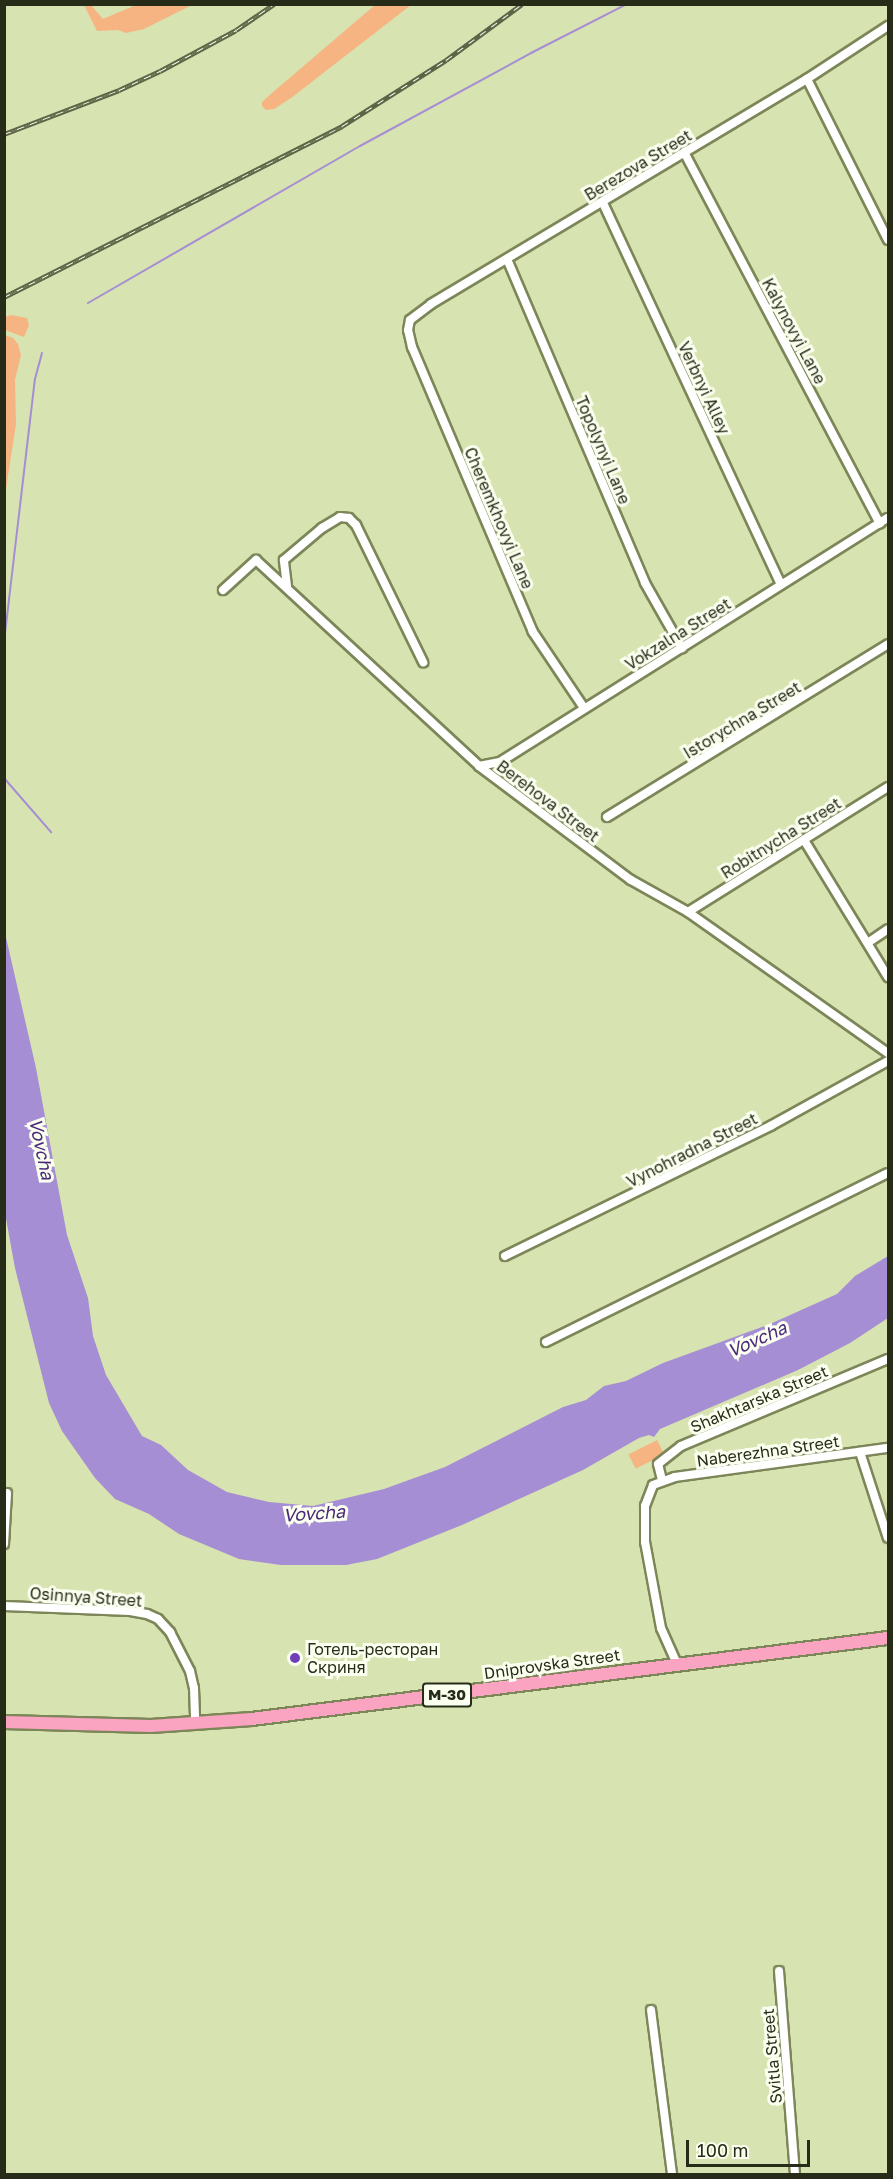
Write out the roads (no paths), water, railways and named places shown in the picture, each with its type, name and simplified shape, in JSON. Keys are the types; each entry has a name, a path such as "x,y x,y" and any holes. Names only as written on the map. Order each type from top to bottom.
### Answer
{"highway":[{"name":"Dniprovska Street","path":"4,1722 129,1726 195,1723 327,1710 888,1638"}],"street":[{"name":"Berezova Street","path":"408,330 410,320 417,313 807,79 888,26"},
{"path":"807,79 887,234"},
{"name":"Kalynovyi Lane","path":"684,152 880,524"},
{"name":"Verbnyi Alley","path":"603,203 781,584"},
{"name":"Topolynyi Lane","path":"507,259 645,583 682,648"},
{"name":"Cheremkhovyi Lane","path":"408,330 412,347 532,632 584,708"},
{"path":"287,586 284,560 322,528 340,517 350,518 356,525 423,662"},
{"name":"Vokzalna Street","path":"479,766 500,762 888,518"},
{"name":"Berehova Street","path":"224,590 256,560 287,586 479,766 631,880 688,912 888,1053"},
{"name":"Istorychna Street","path":"608,817 888,644"},
{"name":"Robitnycha Street","path":"688,912 888,787"},
{"path":"804,840 869,942 888,977"},
{"path":"869,942 888,929"},
{"name":"Vynohradna Street","path":"505,1256 772,1125 888,1061"},
{"path":"546,1342 888,1173"},
{"name":"Shakhtarska Street","path":"662,1480 658,1464 681,1446 888,1359"},
{"name":"Naberezhna Street","path":"677,1664 661,1628 645,1542 645,1506 653,1485 662,1480 888,1448"},
{"path":"860,1452 888,1538"},
{"path":"4,1544 7,1493"},
{"name":"Osinnya Street","path":"4,1606 130,1611 158,1619 170,1632 189,1671 194,1688 195,1723"},
{"name":"Svitla Street","path":"779,1971 795,2175"},
{"path":"651,2010 672,2175"}],"water":[{"name":"Vovcha","path":"5,933 36,1068 67,1235 88,1298 93,1336 106,1375 142,1436 161,1445 188,1470 227,1492 269,1502 313,1506 384,1489 445,1467 563,1407 586,1400 604,1386 626,1381 663,1363 770,1324 837,1294 855,1276 888,1256 888,1318 850,1343 798,1370 660,1429 654,1437 649,1435 639,1438 583,1470 462,1525 377,1559 346,1565 281,1565 239,1559 179,1534 149,1514 115,1499 95,1478 62,1431 49,1403 15,1268 5,1213"}],"waterway":[{"path":"88,303 360,146 531,53 627,4"},
{"path":"4,642 35,379 42,353"},
{"path":"4,778 51,832"}],"railway":[{"path":"4,134 119,90 160,71 236,30 274,4"},
{"path":"4,297 342,126 446,60 522,4"}],"place":[{"name":"Готель-ресторан Скриня","path":"295,1658"}]}
